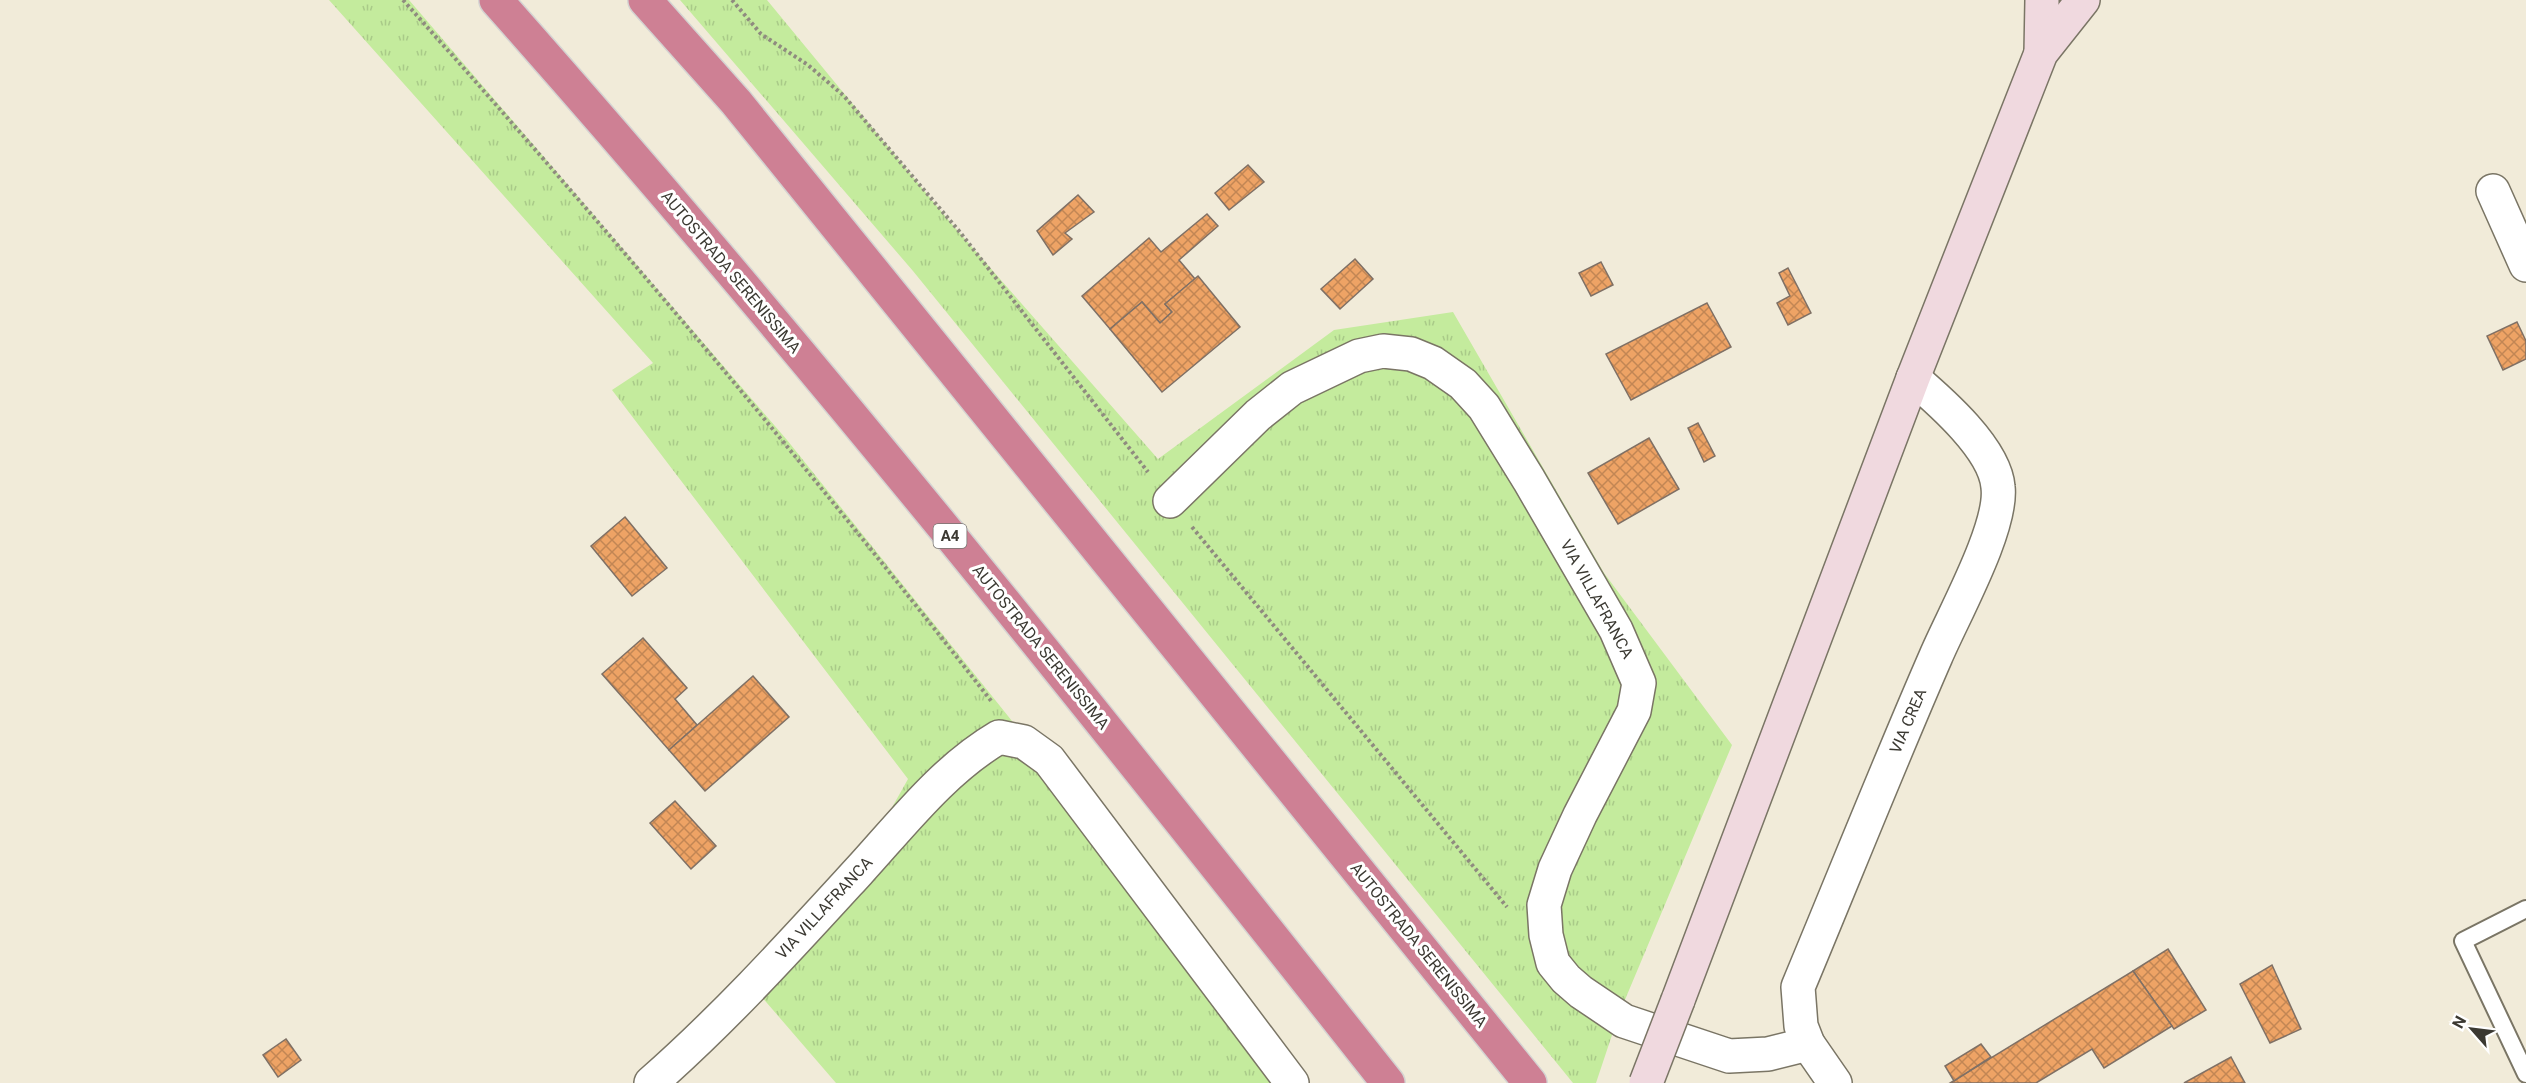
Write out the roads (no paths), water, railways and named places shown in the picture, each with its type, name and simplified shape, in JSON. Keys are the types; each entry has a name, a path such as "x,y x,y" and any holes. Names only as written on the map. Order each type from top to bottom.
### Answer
{"highway":[{"name":"AUTOSTRADA SERENISSIMA","path":"496,0 595,111 838,399 1140,770 1388,1083"},
{"name":"AUTOSTRADA SERENISSIMA","path":"645,0 744,111 1530,1083"}],"main road":[{"path":"2041,53 2042,0"},
{"path":"1646,1083 1913,378 2041,53 2084,0"}],"street":[{"path":"2493,191 2526,265"},
{"name":"VIA VILLAFRANCA","path":"1170,501 1292,388 1359,356 1383,351 1411,354 1433,363 1463,384 1484,407 1616,630 1639,683 1635,711 1580,815 1555,869 1544,904 1546,935 1553,963 1566,980 1624,1021 1730,1056 1768,1054 1808,1044"},
{"name":"VIA CREA","path":"1836,1083 1808,1044 1801,1026 1798,987 1935,657 1991,533 1999,505 1996,472 1983,451 1941,402 1913,378"},
{"name":"VIA VILLAFRANCA","path":"651,1083 703,1036 925,799 972,753 999,737 1024,742 1049,760 1292,1083"}],"lane":[{"path":"2526,909 2463,941 2526,1074"}]}
